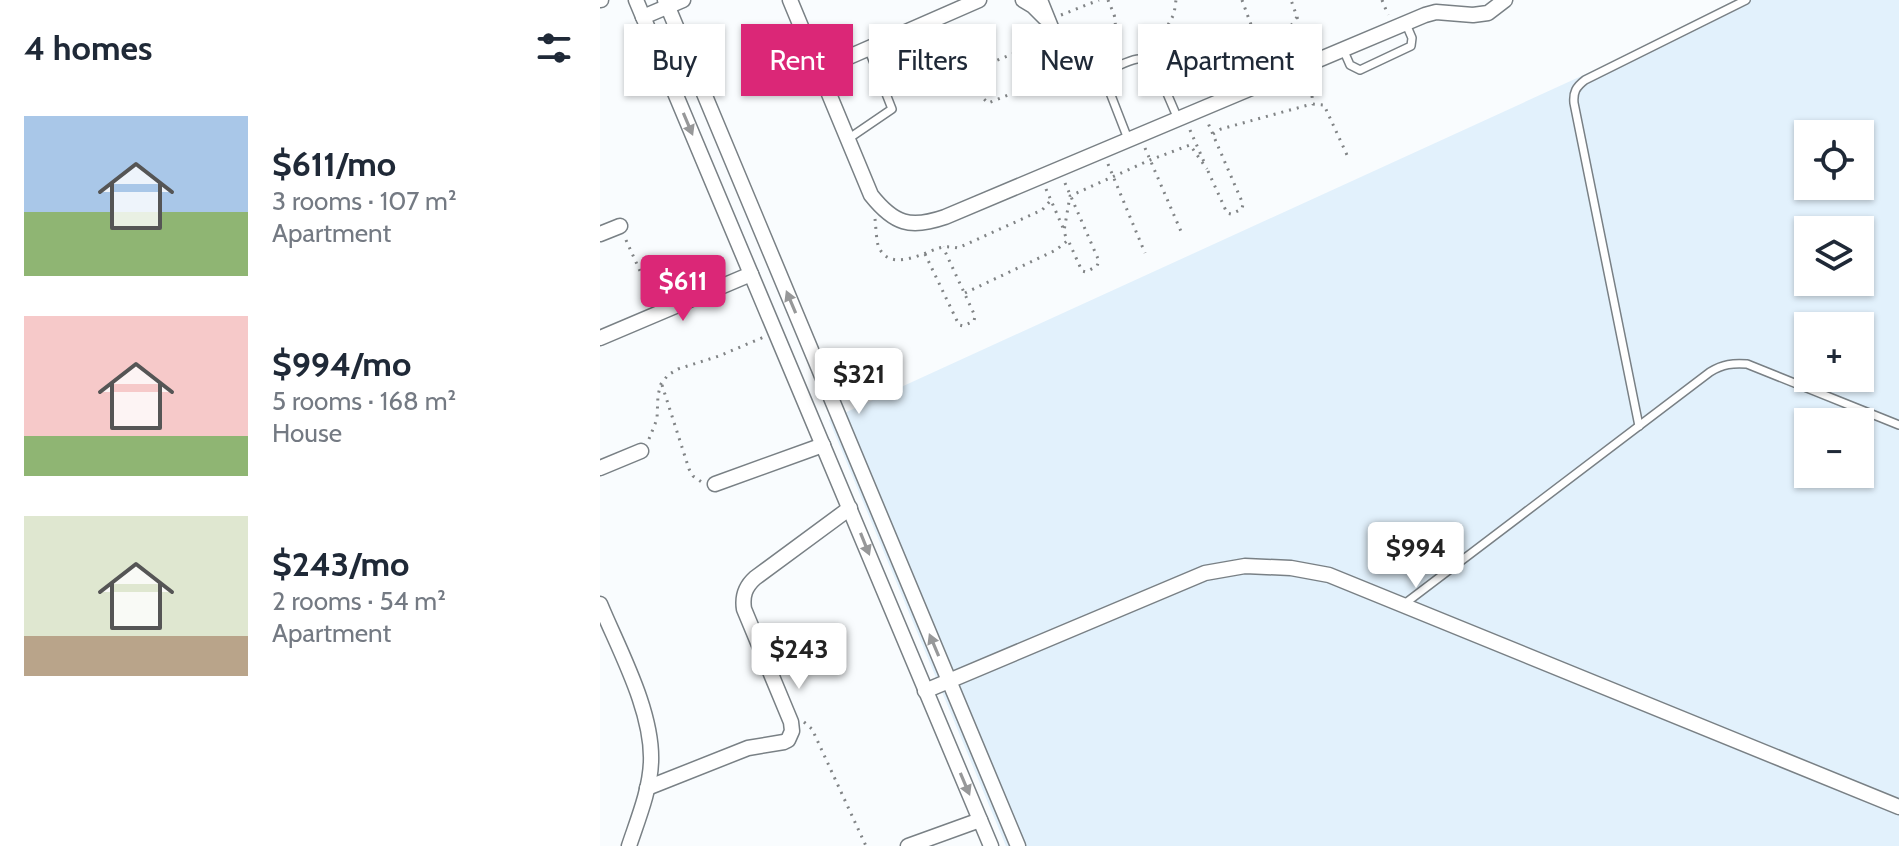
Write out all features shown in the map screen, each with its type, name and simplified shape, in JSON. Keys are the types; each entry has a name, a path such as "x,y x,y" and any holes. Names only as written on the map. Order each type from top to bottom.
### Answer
{"street":[{"path":"636,0 991,846"},
{"path":"643,17 666,3 683,0"},
{"path":"790,0 800,24"},
{"path":"853,55 979,0"},
{"path":"1023,0 1048,21"},
{"path":"1040,0 1049,24"},
{"path":"1452,0 1458,15"},
{"path":"1322,59 1436,12 1448,11 1458,15 1488,13 1505,0"},
{"path":"666,3 1018,846"},
{"path":"830,96 871,195 885,212 904,222 925,224 1231,96"},
{"path":"600,234 620,226"},
{"path":"600,338 751,274"},
{"path":"715,484 823,445"},
{"path":"600,468 641,451"},
{"path":"647,788 748,748 788,740 792,731 791,722 744,609 744,592 755,578 850,508"},
{"path":"925,691 1205,573 1245,566 1291,568 1329,575 1899,807"},
{"path":"600,604 646,717 651,740 647,788 629,846"},
{"path":"908,846 980,820"}],"lane":[{"path":"1639,426 1573,94 1585,80 1746,0"},
{"path":"1343,49 1350,65 1360,70 1411,46 1412,38 1406,24"},
{"path":"848,139 892,109 868,48"},
{"path":"1113,96 1134,137"},
{"path":"1170,96 1181,117"},
{"path":"1403,605 1721,365 1747,364 1899,425"}],"path":[{"path":"1048,21 1099,0"},
{"path":"1108,0 1115,24"},
{"path":"1169,24 1176,0"},
{"path":"1242,0 1251,24"},
{"path":"1290,0 1299,24"},
{"path":"1292,24 1297,17"},
{"path":"981,96 988,103 1012,94"},
{"path":"1312,96 1313,104"},
{"path":"1213,134 1221,129 1313,104 1324,105 1347,155"},
{"path":"1181,117 1227,213 1231,214 1242,209 1243,204 1202,108"},
{"path":"1134,137 1150,160 1183,236"},
{"path":"1070,196 1190,145 1207,169"},
{"path":"1101,151 1145,253"},
{"path":"1041,176 1082,271 1086,272 1097,266 1099,261 1059,169"},
{"path":"871,195 879,246 891,258 899,260 943,246 958,248 1042,210 1051,200"},
{"path":"965,293 1056,250 1067,241 1064,231 1070,196"},
{"path":"620,226 659,313"},
{"path":"925,254 961,326 974,321 943,246"},
{"path":"641,451 654,430 658,395 668,375 775,333"},
{"path":"661,384 689,469 699,482 715,484"},
{"path":"791,722 805,722 812,729 866,846"}],"shaded area":[{"path":"1748,0 1899,0 1899,846 1006,846 829,420"}]}
